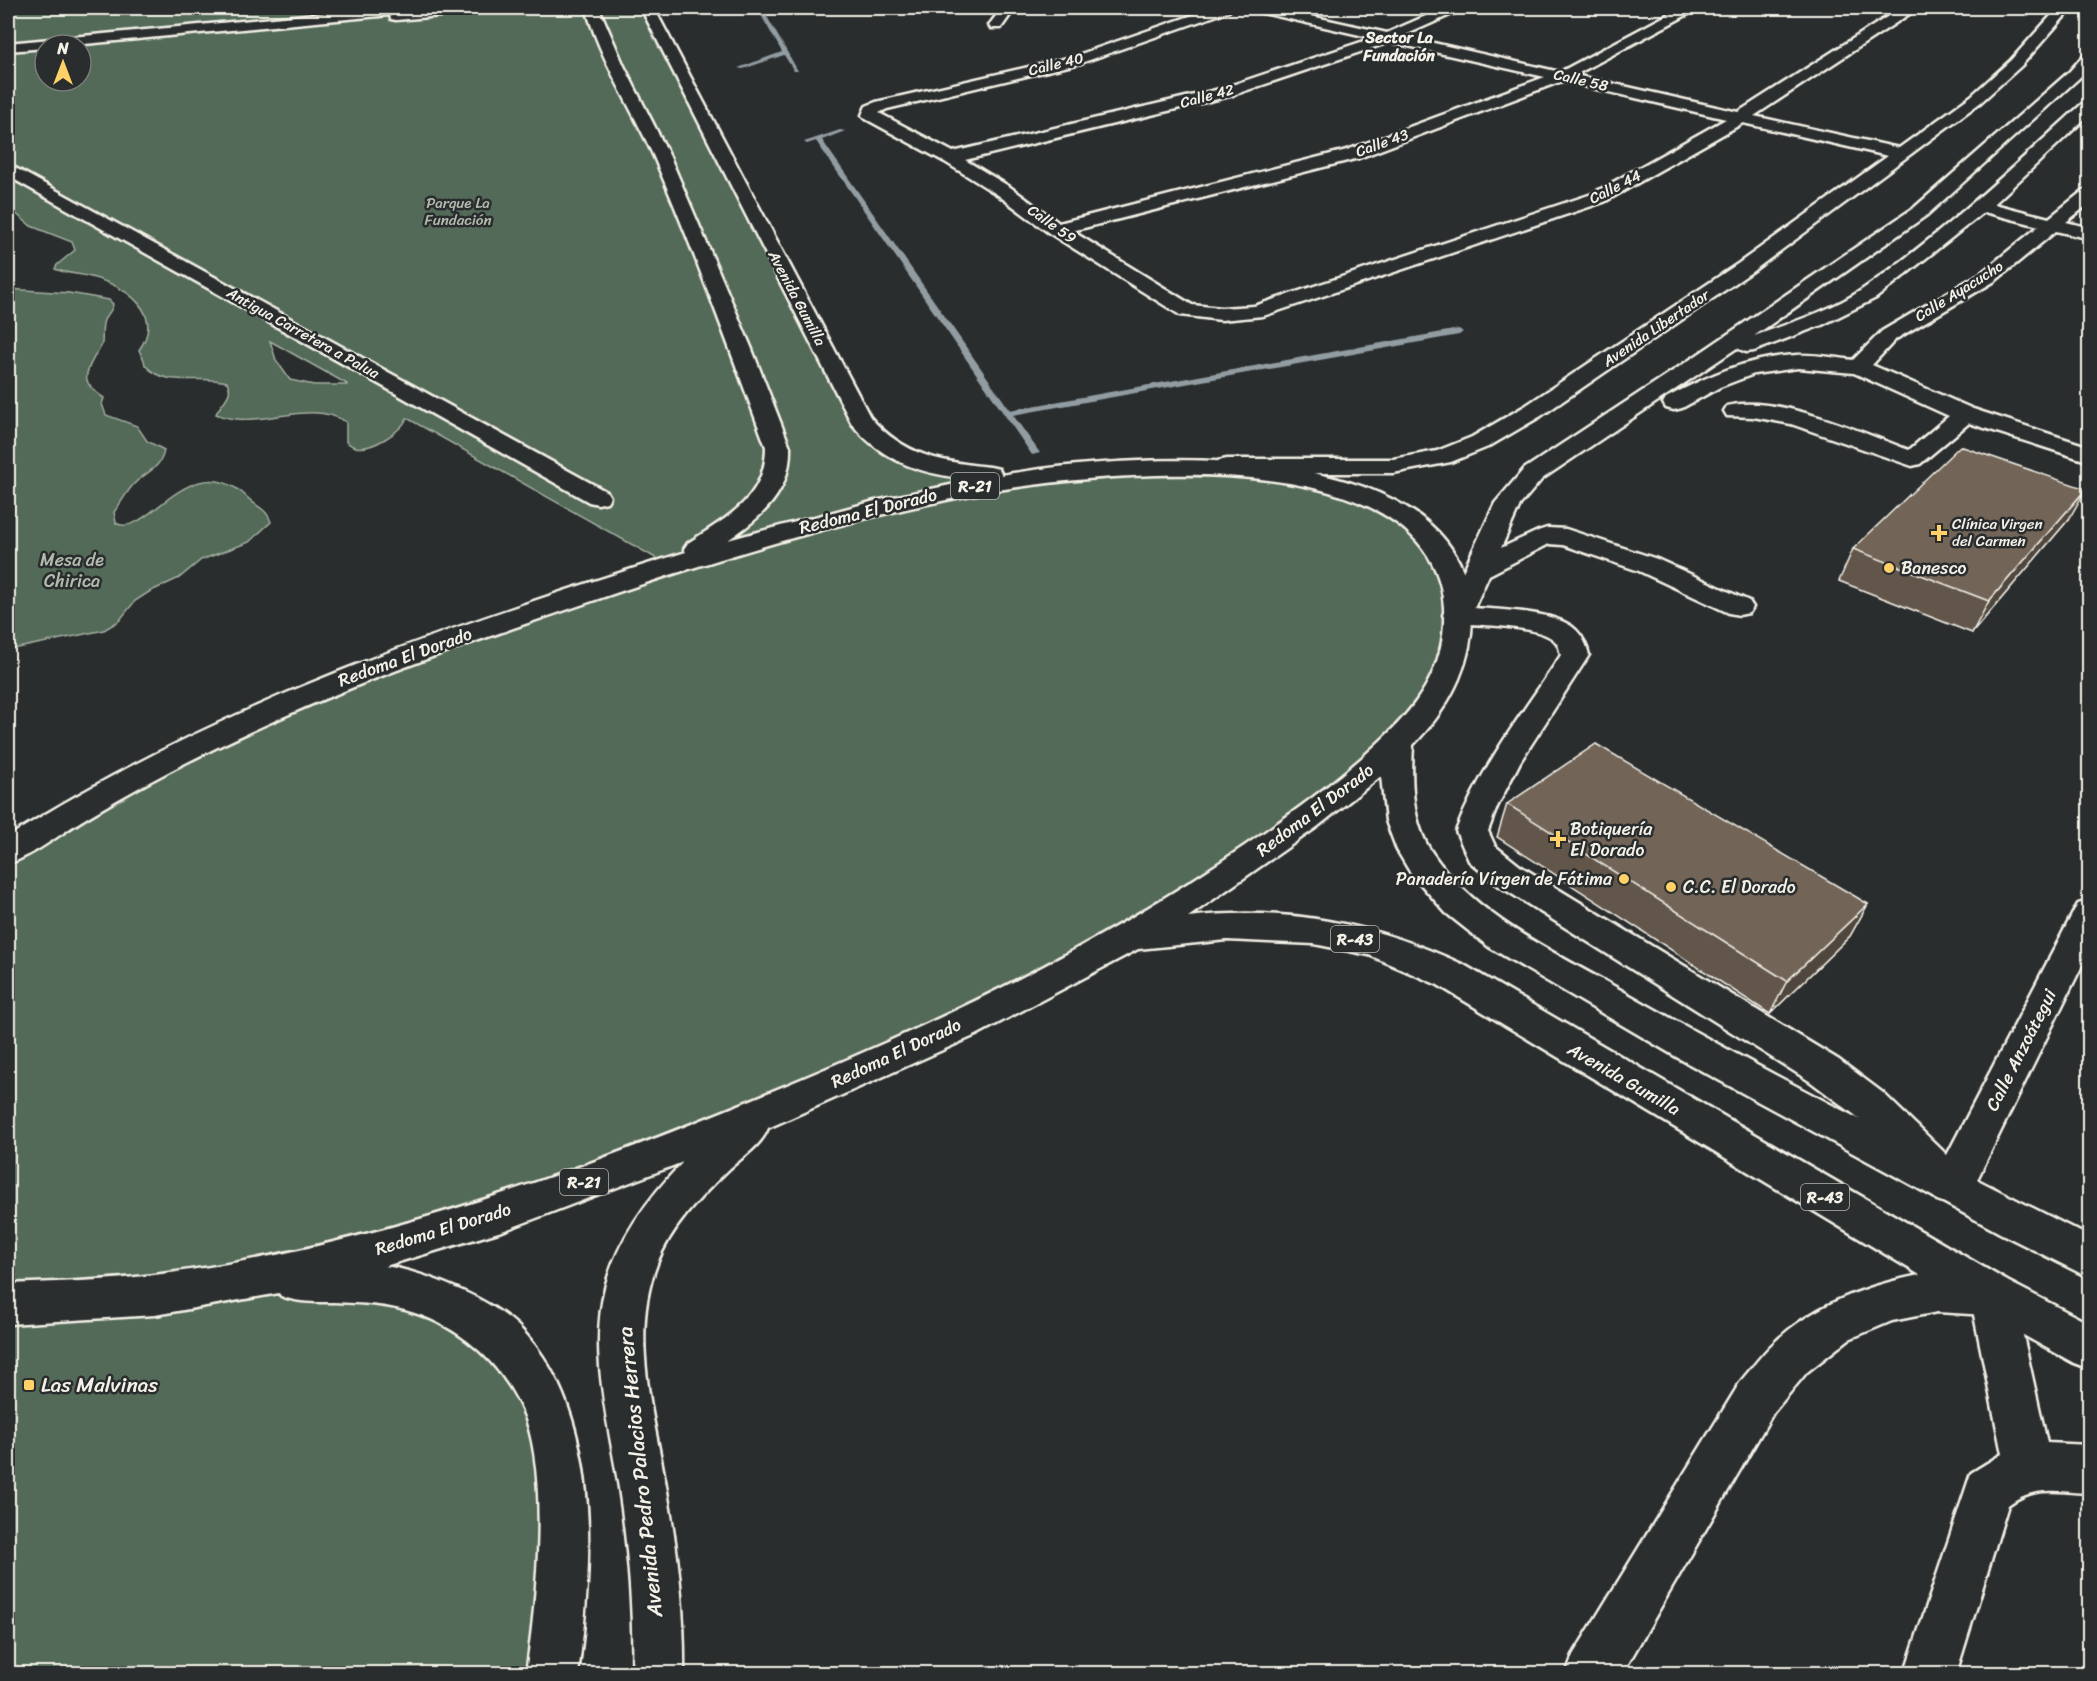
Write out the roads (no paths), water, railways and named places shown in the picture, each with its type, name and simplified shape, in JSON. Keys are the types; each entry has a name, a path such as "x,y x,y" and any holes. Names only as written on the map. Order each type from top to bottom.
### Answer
{"street":[{"path":"8,47 417,8"},
{"path":"93,46 485,8"},
{"path":"592,8 662,157 771,424 780,458 773,482 764,496 747,514 670,566"},
{"name":"Avenida Gumilla","path":"647,8 860,419 870,433 898,454 920,462 952,470 1034,477"},
{"path":"996,25 1008,8"},
{"name":"Calle 40","path":"882,105 1076,60 1224,8"},
{"name":"Calle 58","path":"1259,8 1902,154"},
{"name":"Calle 42","path":"951,158 1225,93 1390,37 1454,8"},
{"name":"Calle 43","path":"1056,229 1353,154 1563,76 1689,8"},
{"name":"Calle 44","path":"1256,312 1598,198 1741,117 1909,8"},
{"name":"Avenida Libertador","path":"1173,465 1393,466 1420,463 1462,451 1533,411 1746,267 1902,154 1976,99 2008,70 2065,8"},
{"path":"8,54 33,52"},
{"path":"1952,1187 1869,1104 1825,1071 1508,875 1481,853 1472,831 1479,807 1493,780 1575,655 1572,644 1564,633 1540,624 1457,615 1500,519 1518,491 1533,474 1705,360 1921,211 2074,75 2090,57"},
{"name":"Calle 59","path":"882,105 872,110 870,115 951,158 1004,191 1056,229 1187,311 1221,314 1256,312"},
{"path":"1705,360 1815,321 1869,294 1981,206 2090,105"},
{"name":"Antigua Carretera a Palua","path":"8,169 598,497"},
{"name":"Calle Ayacucho","path":"1858,367 1888,335 1988,277 2090,194"},
{"path":"1981,206 2090,234"},
{"path":"1581,443 1644,418 1712,382 1750,368 1798,361 1858,367 1965,414 2090,455"},
{"path":"1808,362 1740,410 1785,415 1912,459 1965,414"},
{"name":"Redoma El Dorado","path":"8,852 112,787 179,752 324,687 487,627 670,566 854,513 952,491 1034,477 1107,468 1173,465 1233,467 1274,472 1340,487 1390,507 1427,535 1440,551 1456,590 1455,646 1444,678 1431,706 1380,761 1332,802 1184,904 1061,974 956,1026 770,1109 625,1167 454,1228 306,1268 229,1283 152,1295 8,1304"},
{"path":"1478,570 1533,541 1547,536 1566,537 1648,565 1739,607"},
{"path":"1398,742 1395,778 1397,803 1407,838 1433,878 1461,906 1523,950 1645,1022 2090,1259"},
{"name":"Calle Anzoátegui","path":"1952,1187 2090,913"},
{"name":"Avenida Gumilla","path":"1124,940 1186,928 1284,929 1327,933 1370,942 1414,957 1451,975 1992,1295 2090,1348"},
{"name":"Avenida Pedro Palacios Herrera","path":"658,1674 645,1499 625,1366 625,1298 637,1259 669,1207 704,1166 770,1109"},
{"name":"R-21","path":"229,1283 340,1282 403,1289 453,1308 496,1335 522,1368 543,1401 556,1447 561,1539 560,1583 552,1674"},
{"path":"1592,1674 1757,1397 1791,1357 1833,1324 1890,1301 1937,1292 1992,1295 2028,1466"},
{"path":"1930,1674 1988,1491 2003,1477 2028,1466 2090,1469"}],"waterway":[{"path":"759,8 796,70"},
{"path":"741,68 785,53"},
{"path":"807,142 842,131"},
{"path":"818,139 1007,413"},
{"path":"1007,413 1459,332"},
{"path":"1007,413 1035,453"}],"place":[{"name":"Clínica Virgen del Carmen","path":"1939,533"},
{"name":"Banesco","path":"1889,568"},
{"name":"Botiquería El Dorado","path":"1558,839"},
{"name":"Panadería Vírgen de Fátima","path":"1624,879"},
{"name":"C.C. El Dorado","path":"1671,887"},
{"name":"Las Malvinas","path":"29,1385"}],"district":[{"name":"Sector La Fundación","path":"1399,46"}],"park label":[{"name":"Parque La Fundación","path":"458,212"},
{"name":"Mesa de Chirica","path":"72,570"}]}
